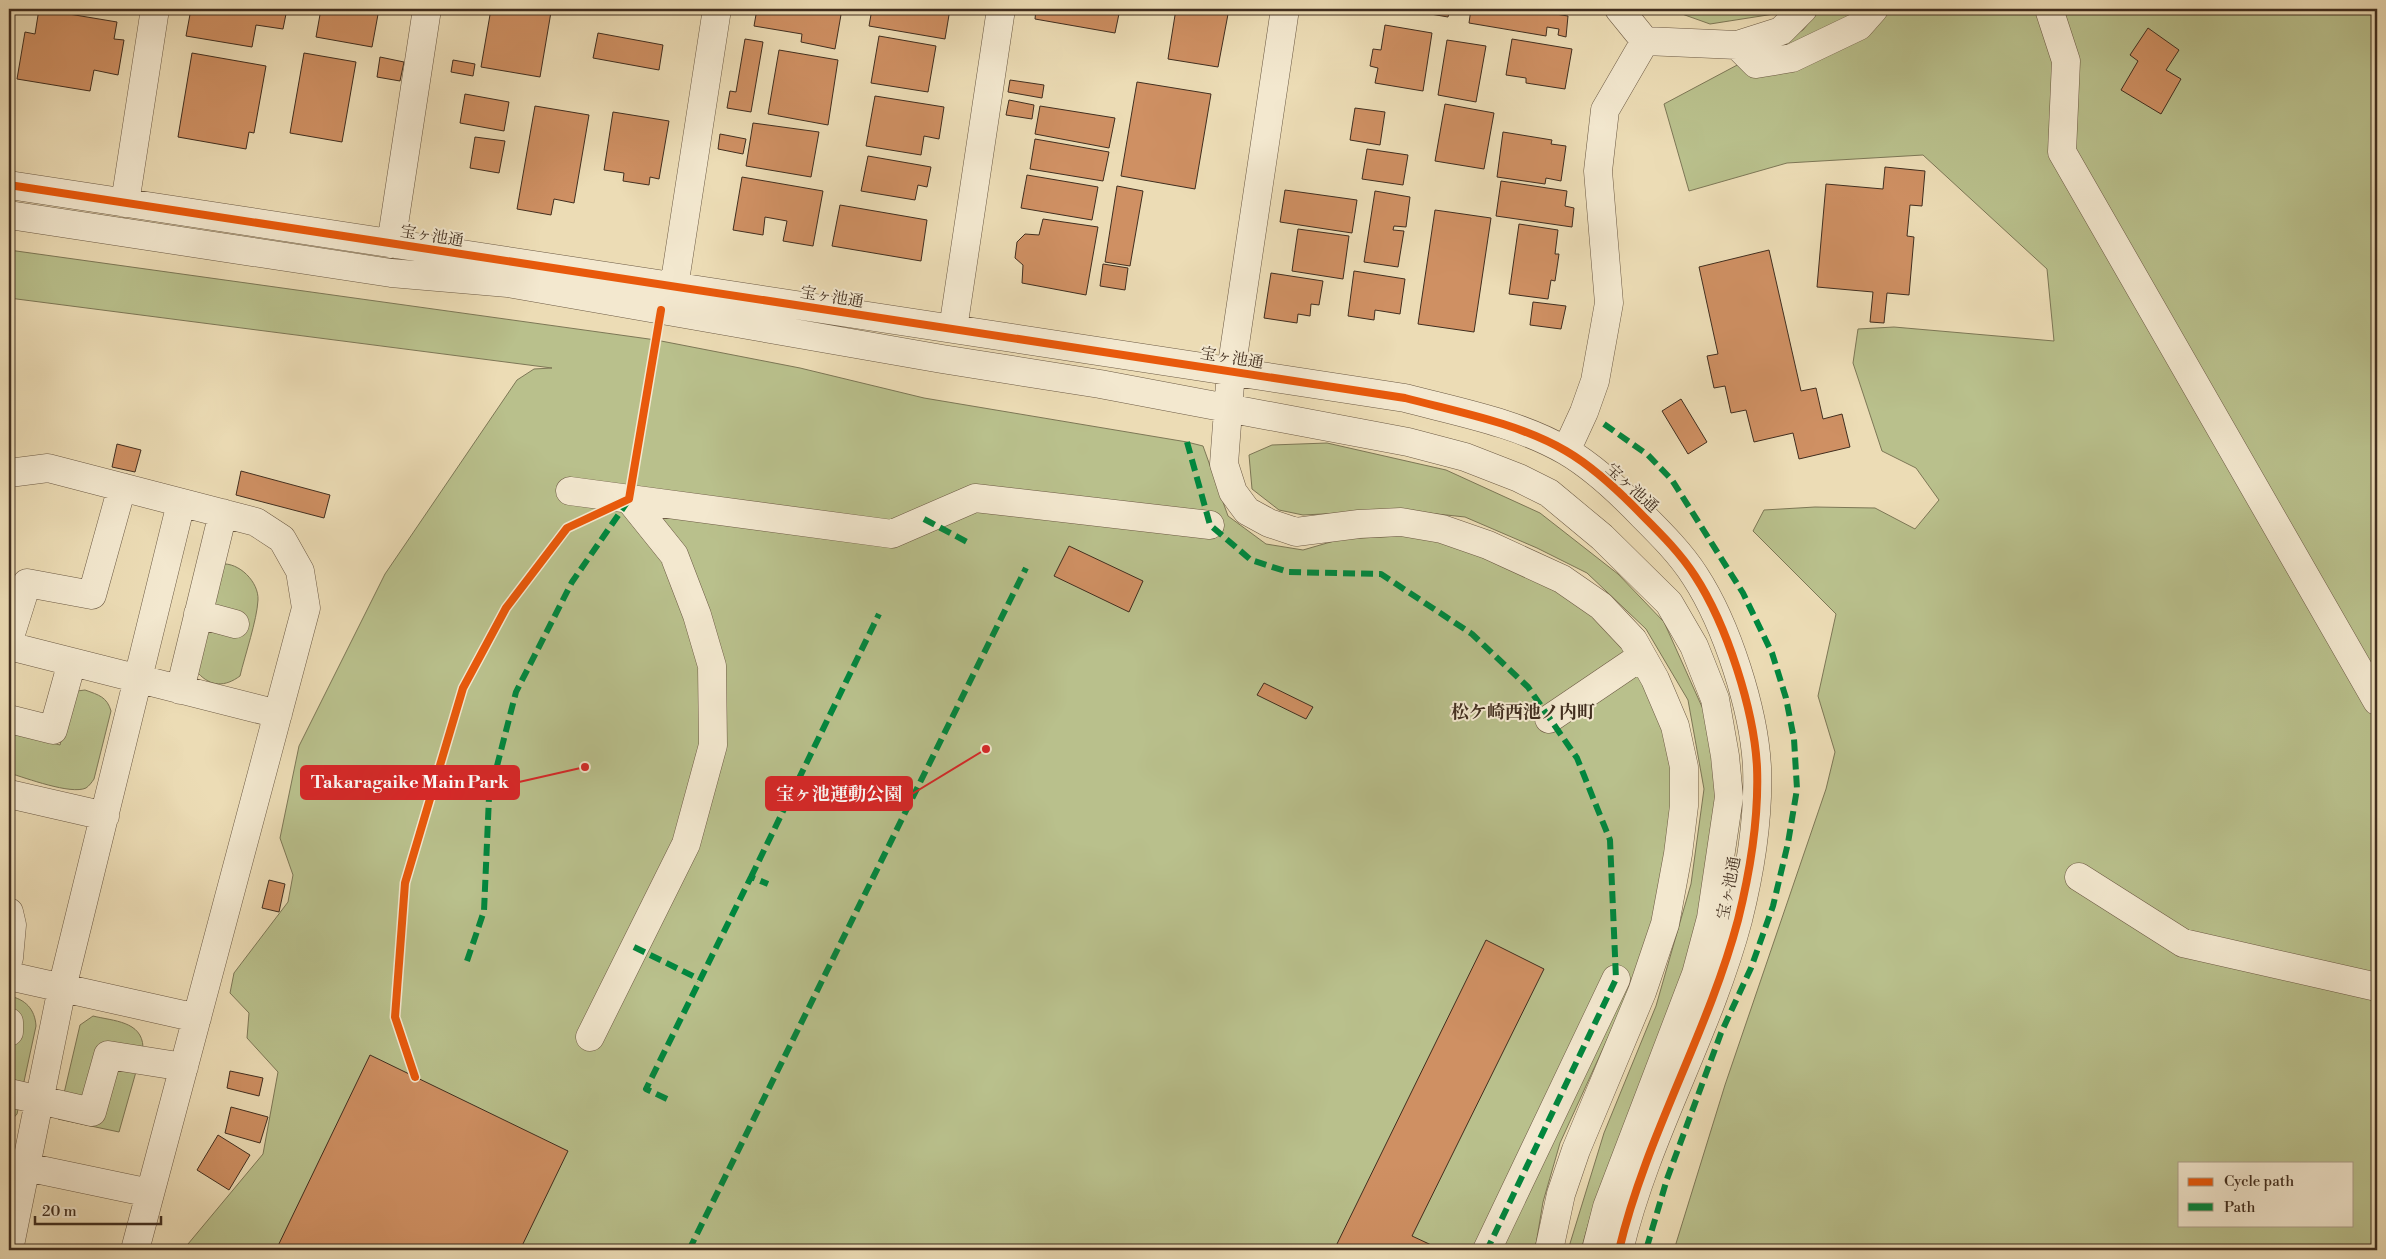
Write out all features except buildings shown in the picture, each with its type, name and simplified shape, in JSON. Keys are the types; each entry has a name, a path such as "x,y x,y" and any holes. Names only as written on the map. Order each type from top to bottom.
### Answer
{"street":[{"path":"126,203 155,9"},
{"path":"391,244 427,9"},
{"path":"674,286 717,9"},
{"path":"952,329 1001,9"},
{"path":"1285,9 1231,371 1224,464 1233,492 1247,511 1268,523 1296,532 1359,524 1401,522 1442,529 1488,545 1562,580 1601,606 1633,640 1655,679 1675,726 1684,767 1684,806 1678,854 1665,924 1642,992 1576,1150 1561,1194 1549,1250"},
{"path":"1619,9 1645,42 1737,45 1781,30 1803,9"},
{"path":"1737,45 1756,64 1792,58 1859,26 1874,9"},
{"path":"2049,9 2066,62 2062,152 2377,701"},
{"path":"1566,451 1584,412 1595,381 1609,303 1598,171 1605,110 1645,42"},
{"name":"宝ヶ池通","path":"9,185 1405,398 1468,414 1519,431 1566,451 1617,489 1664,537 1695,576 1725,632 1745,706 1757,766 1756,818 1738,919 1722,974 1660,1126 1619,1250"},
{"name":"宝ヶ池通","path":"9,215 391,273 508,283 932,358 1100,384 1227,410 1408,442 1464,457 1519,478 1549,493 1602,537 1669,603 1694,646 1715,698 1725,756 1729,797 1722,861 1712,918 1696,974 1607,1207 1596,1250"},
{"path":"9,472 48,468 256,522 282,539 300,572 306,608 135,1250"},
{"path":"9,640 27,583 92,596 122,487"},
{"path":"570,492 892,534 974,498 1210,525"},
{"path":"590,1037 686,844 713,745 712,666 697,615 674,555 629,499"},
{"path":"9,1250 21,1159 40,1099 62,988 181,503"},
{"path":"180,690 223,513"},
{"path":"198,614 235,624"},
{"path":"9,646 278,714"},
{"path":"1550,719 1642,656"},
{"path":"9,719 53,730 72,662"},
{"path":"9,794 105,816"},
{"path":"2080,877 2183,942 2377,987"},
{"path":"9,912 12,925 9,958"},
{"path":"9,976 196,1018"},
{"path":"1487,1250 1616,979"},
{"path":"9,1022 9,1032"},
{"path":"9,1092 92,1112 108,1055 184,1067"},
{"path":"21,1159 150,1193"}],"green space":[{"path":"1668,9 1806,9 1710,24"},
{"path":"1820,9 2377,9 2377,1250 1674,1250 1725,1085 1826,789 1835,752 1818,696 1836,614 1753,531 1764,510 1815,507 1875,508 1915,529 1939,500 1916,468 1882,451 1853,363 1858,329 1894,327 2054,341 2047,269 1923,155 1787,163 1689,191 1664,104 1803,30"},
{"path":"9,250 656,340 800,368 924,398 1187,442 1203,446 1228,516 1266,544 1303,550 1341,539 1418,535 1509,560 1613,629 1657,698 1674,751 1676,804 1646,954 1560,1143 1543,1202 1535,1250 183,1250 263,1154 278,1072 247,1038 249,1013 230,993 234,973 288,902 293,875 280,838 299,746 385,574 517,380 534,369 552,368 9,298"},
{"path":"1327,443 1446,470 1540,513 1618,574 1664,622 1707,718 1717,789 1709,869 1686,970 1592,1211 1581,1250 1568,1250 1604,1133 1656,1006 1691,884 1704,789 1688,700 1646,629 1587,573 1537,548 1465,517 1400,510 1303,515 1279,510 1252,489 1249,455 1272,445"},
{"path":"221,564 235,566 247,574 255,586 258,600 240,676 224,684 218,684 208,681 198,673"},
{"path":"85,690 102,697 111,711 94,779 89,785 79,790 60,788 9,773 9,732 60,745 72,695 77,691"},
{"path":"9,996 15,997 28,1006 34,1015 36,1026 17,1114 9,1123"},
{"path":"93,1016 117,1021 132,1027 141,1038 143,1047 119,1132 58,1119 80,1025"}],"marked path":[{"path":"1604,424 1648,455 1672,480 1743,593 1772,653 1786,698 1794,739 1797,789 1788,843 1773,906 1751,968 1721,1033 1667,1179 1646,1250"},
{"path":"1187,442 1210,525 1251,560 1288,572 1381,574 1472,634 1528,687 1577,758 1610,840 1616,979 1487,1250"},
{"path":"467,961 484,911 489,797 516,692 572,582 628,501"},
{"path":"924,519 967,542"},
{"path":"689,1250 1026,568"},
{"path":"751,877 879,614"},
{"path":"667,1099 646,1089 751,877 768,884"},
{"path":"634,947 699,979"}],"cycle path":[{"path":"9,185 1405,398 1508,426 1547,441 1577,458 1616,489 1664,538 1690,568 1707,596 1728,643 1745,694 1755,744 1757,767 1757,806 1753,845 1738,920 1711,1003 1645,1166 1619,1250"},
{"path":"415,1077 395,1017 405,883 463,688 506,608 567,528 629,499 661,310"}],"place":[{"name":"宝ヶ池運動公園","path":"986,749"},
{"name":"Takaragaike Main Park","path":"585,767"}],"district":[{"name":"松ケ崎西池ノ内町","path":"1523,712"}]}
